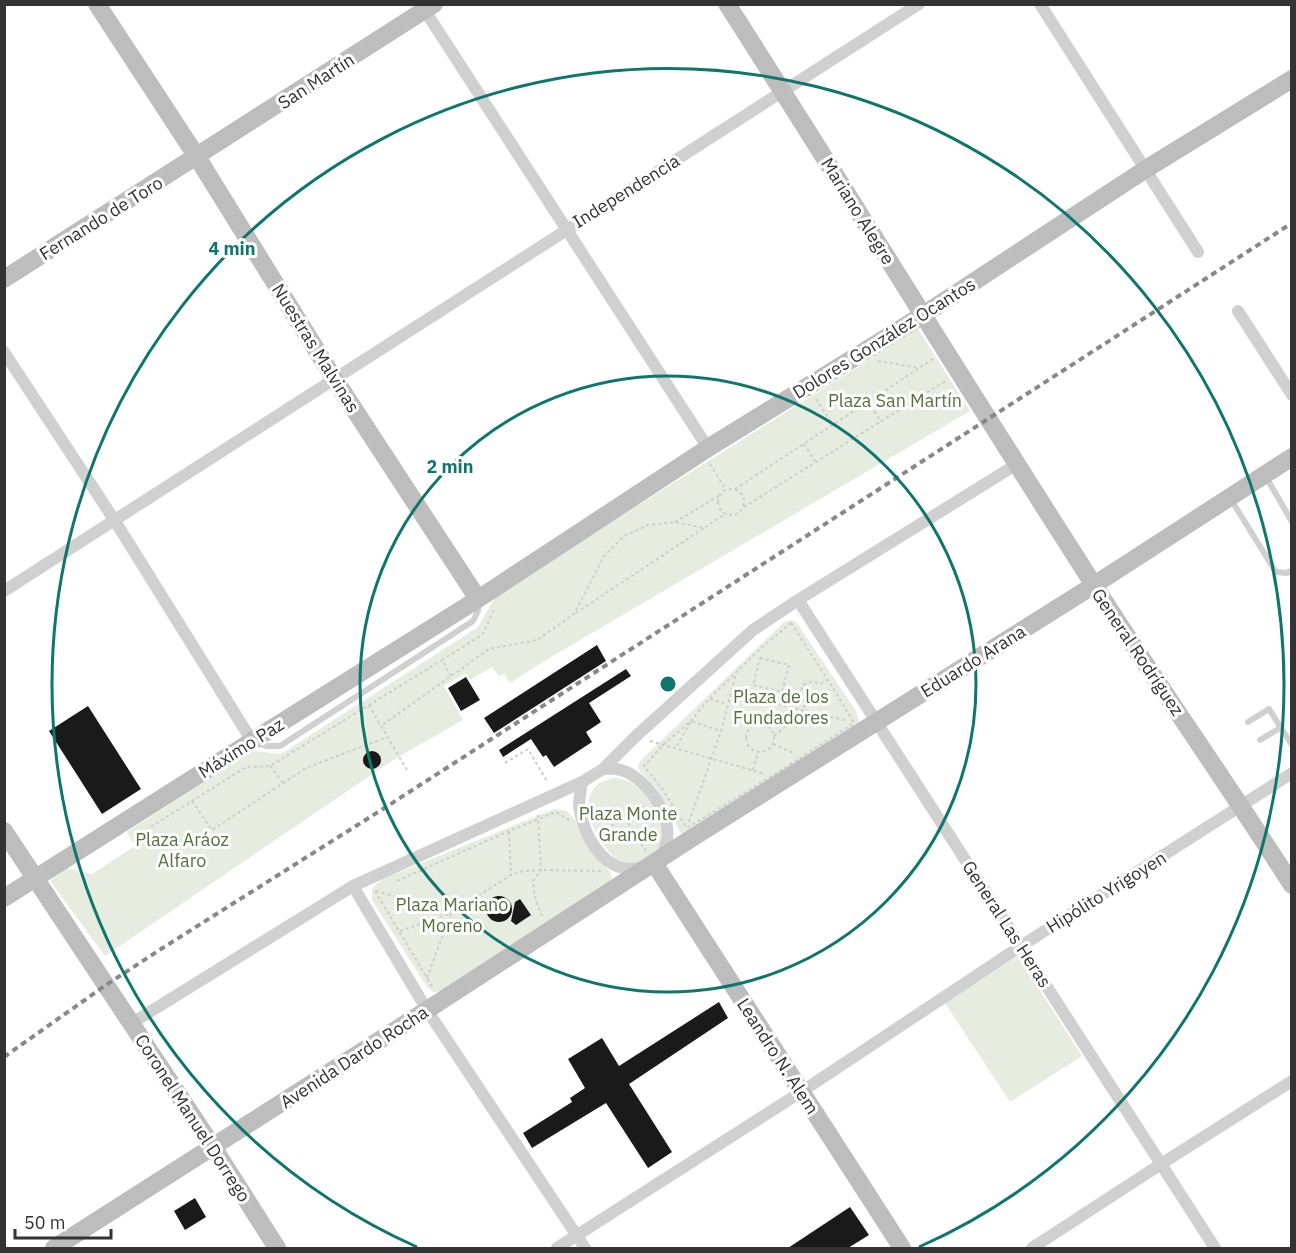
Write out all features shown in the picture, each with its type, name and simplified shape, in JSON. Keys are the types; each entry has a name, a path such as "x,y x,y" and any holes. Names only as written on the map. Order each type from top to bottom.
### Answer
{"street":[{"name":"Nuestras Malvinas","path":"97,4 197,157 335,380 478,599"},
{"name":"Mariano Alegre","path":"727,4 987,418"},
{"name":"Independencia","path":"4,591 919,4"},
{"path":"1040,4 1198,252"},
{"name":"San Martín","path":"197,157 427,6"},
{"path":"427,6 705,450"},
{"name":"Dolores González Ocantos","path":"478,599 705,450 923,315 1146,169 1292,79"},
{"name":"Fernando de Toro","path":"4,279 197,157"},
{"path":"1238,311 1292,395"},
{"path":"4,352 115,521 252,741"},
{"name":"General Rodríguez","path":"987,418 1292,885"},
{"name":"Eduardo Arana","path":"652,860 1094,585 1292,457"},
{"path":"132,1023 353,886 582,782 603,769 753,630 1017,464"},
{"name":"Máximo Paz","path":"4,898 478,599"},
{"name":"General Las Heras","path":"798,600 1215,1248"},
{"path":"582,782 579,803 581,817 599,853 620,868 636,869 662,854 668,838 666,822 656,798 634,776 622,770 603,769"},
{"name":"Hipólito Yrigoyen","path":"557,1248 1292,773"},
{"name":"Coronel Manuel Dorrego","path":"4,831 132,1023 277,1248"},
{"name":"Avenida Dardo Rocha","path":"54,1248 427,1010 652,860"},
{"name":"Leandro N. Alem","path":"652,860 902,1248"},
{"path":"353,886 427,1010 585,1248"},
{"path":"1032,1248 1292,1081"}],"lane":[{"path":"1265,474 1292,522"},
{"path":"1230,497 1276,572 1287,573 1292,570"},
{"path":"1248,722 1269,709 1292,745"},
{"path":"1260,740 1280,728"}],"path":[{"path":"884,355 876,360 920,368"},
{"path":"675,522 726,490 735,489 934,358 939,365"},
{"path":"719,496 719,508 725,514 734,515 948,380 943,373"},
{"path":"808,386 833,424"},
{"path":"868,401 881,422"},
{"path":"804,444 816,462"},
{"path":"705,450 726,490"},
{"path":"735,489 744,498 744,507"},
{"path":"381,726 489,649 537,640 725,514"},
{"path":"574,614 604,556 624,536 648,525 675,522 704,528"},
{"path":"147,830 246,767 270,766 482,635 495,607"},
{"path":"687,828 662,787 644,766 760,649 791,623 854,723"},
{"path":"760,658 789,665 782,692 767,688 753,685 760,658"},
{"path":"441,660 451,676"},
{"path":"687,828 721,730 737,672"},
{"path":"774,736 804,710 805,703 800,693 803,686 809,682 820,684 828,680"},
{"path":"764,701 767,688"},
{"path":"731,693 854,723"},
{"path":"709,699 727,704"},
{"path":"369,705 407,770"},
{"path":"691,721 721,730"},
{"path":"677,747 691,721"},
{"path":"687,828 854,723"},
{"path":"757,725 766,726 774,736 773,744 767,751 758,752 749,747 747,734 757,725"},
{"path":"192,801 212,830 306,768 387,737"},
{"path":"635,737 677,747 772,776"},
{"path":"773,744 802,757"},
{"path":"506,764 528,749 549,784 538,802 541,870 533,881 536,901 544,920"},
{"path":"753,770 758,752"},
{"path":"270,766 283,783"},
{"path":"598,834 649,804"},
{"path":"395,882 556,812 568,819"},
{"path":"625,818 652,860"},
{"path":"509,831 511,875"},
{"path":"399,931 451,913 511,875 523,871 541,870 603,871 598,864"},
{"path":"375,891 385,886"},
{"path":"375,891 451,913"},
{"path":"375,891 433,988"},
{"path":"427,978 451,913"}],"green space":[{"path":"918,329 970,411 510,683 504,674 499,676 492,667 470,680 466,673 444,686 463,720 393,760 105,956 50,881 67,868 92,874 135,846 127,832 253,751 281,754 478,627 497,594"},
{"name":"Plaza de los Fundadores","path":"791,620 797,623 856,711 859,722 854,730 686,833 680,833 657,789 639,770 640,761 784,622"},
{"name":"Plaza Monte Grande","path":"613,778 632,783 640,789 653,804 657,814 660,823 661,846 657,852 642,863 625,863 614,857 591,821 588,804 593,789 599,783"},
{"name":"Plaza Mariano Moreno","path":"554,809 567,811 575,820 584,840 611,873 611,884 444,991 433,992 427,987 372,900 372,888 383,879"},
{"path":"1018,956 1082,1056 1010,1102 945,1003"}],"building":[{"path":"597,645 606,661 494,733 484,718"},
{"path":"626,669 631,676 589,703 601,722 586,732 592,742 554,767 546,755 543,757 531,739 503,757 499,750"},
{"path":"466,677 480,700 461,711 448,688"},
{"path":"88,706 141,789 102,814 49,731"},
{"path":"372,751 378,754 381,760 378,766 372,769 366,766 363,760 366,754"},
{"path":"499,896 508,900 512,909 508,918 499,922 490,918 486,909 490,900"},
{"path":"520,899 531,915 516,925 511,921 515,902"},
{"path":"719,1002 728,1018 629,1084 672,1152 648,1168 606,1103 532,1148 523,1133 572,1102 570,1098 585,1088 568,1059 602,1038 619,1066"},
{"path":"195,1198 206,1217 185,1230 174,1211"},
{"path":"850,1207 869,1235 848,1248 788,1248"}],"railway":[{"path":"4,1057 161,949 386,807 1292,223"}],"park label":[{"name":"Plaza San Martín","path":"895,400"},
{"name":"Plaza Aráoz Alfaro","path":"182,849"}]}
